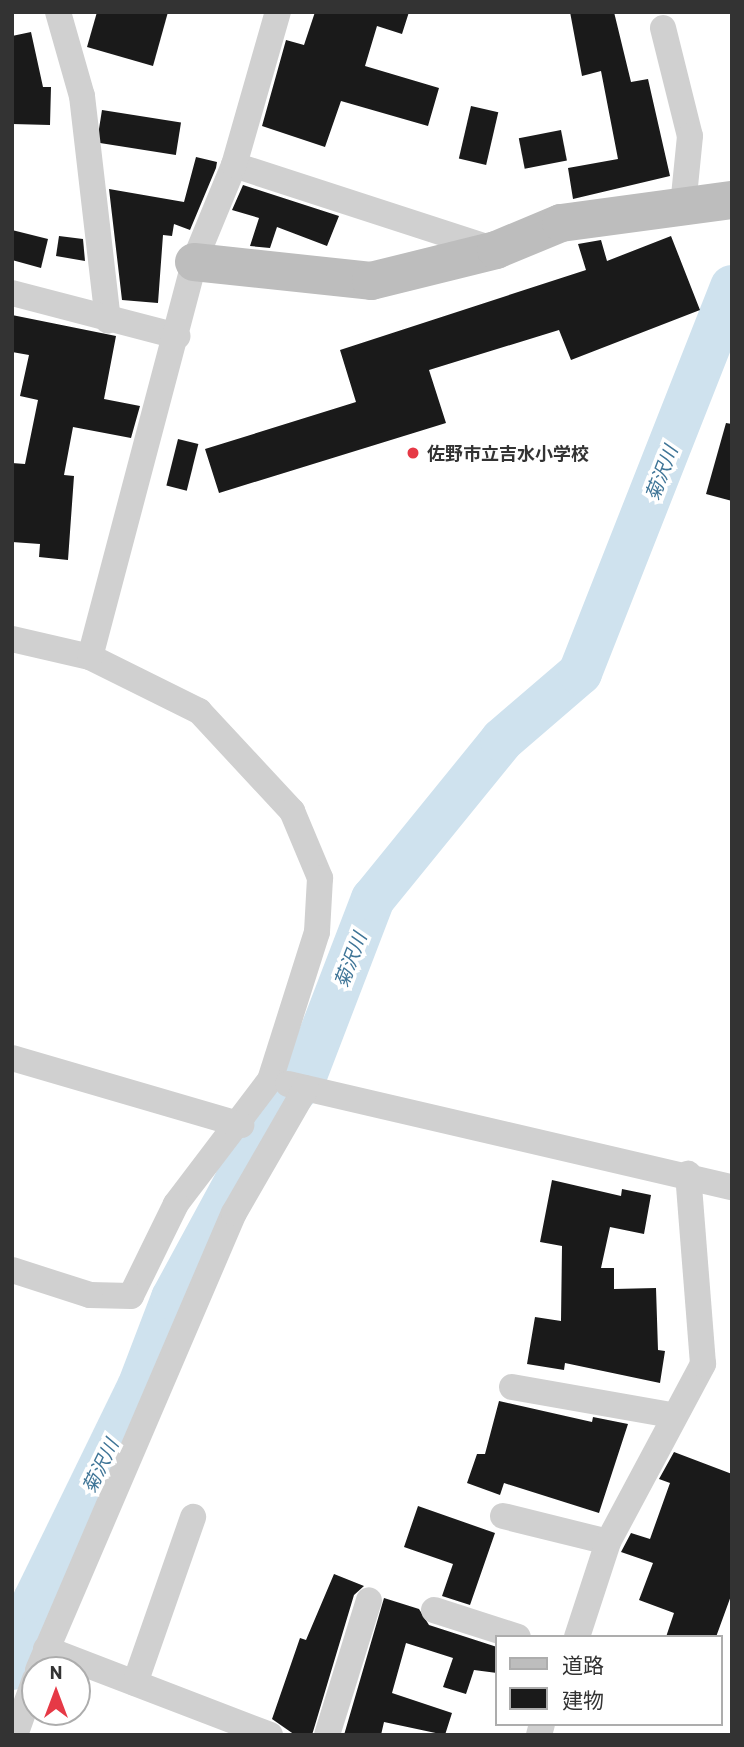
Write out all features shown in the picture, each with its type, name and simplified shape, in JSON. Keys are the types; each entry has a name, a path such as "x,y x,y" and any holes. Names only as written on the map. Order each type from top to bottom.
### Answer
{"street":[{"path":"58,12 82,96 108,320"},
{"path":"90,657 177,336 194,262 234,165 278,12"},
{"path":"663,28 690,136 683,206"},
{"path":"234,165 496,250"},
{"path":"194,262 371,281 496,250 561,223 732,200"},
{"path":"12,293 177,336"},
{"path":"12,639 90,657 199,711 231,739 306,832 320,878 317,932 270,1080 241,1125 176,1204 131,1296 90,1295 12,1270"},
{"path":"12,1058 241,1125"},
{"path":"270,1080 688,1174 732,1187"},
{"path":"44,1656 234,1213 306,1088"},
{"path":"578,1635 608,1542 670,1415 703,1364 688,1174"},
{"path":"512,1387 670,1415"},
{"path":"503,1516 608,1542"},
{"path":"135,1683 193,1517"},
{"path":"327,1735 369,1600"},
{"path":"434,1610 512,1635"},
{"path":"91,1672 135,1683 270,1735"},
{"path":"15,1735 21,1718"}],"building":[{"path":"97,12 168,12 153,66 87,47"},
{"path":"315,12 409,12 402,34 377,26 365,66 439,88 428,126 341,101 325,147 262,126 286,40 304,45"},
{"path":"570,12 614,12 631,82 648,79 670,176 573,199 568,168 618,159 601,71 582,76"},
{"path":"31,32 43,87 51,87 50,125 12,124 12,36"},
{"path":"471,106 498,112 486,165 459,159"},
{"path":"102,110 181,123 176,155 97,143"},
{"path":"561,130 567,160 525,169 519,138"},
{"path":"196,157 217,162 216,168 190,230 174,224 172,236 163,235 158,303 122,300 109,189 184,202"},
{"path":"243,185 339,216 327,246 277,227 270,248 250,246 259,218 232,210"},
{"path":"12,230 48,239 41,268 12,260"},
{"path":"59,236 83,239 85,261 56,256"},
{"path":"671,236 700,310 571,360 559,330 429,370 446,423 219,493 205,449 356,402 340,350 586,270 578,244 601,240 607,261"},
{"path":"12,315 116,336 104,399 140,406 131,438 73,427 64,475 74,476 68,560 39,557 40,544 12,542 12,463 25,464 38,400 20,396 29,355 12,352"},
{"path":"726,423 732,424 732,501 706,494"},
{"path":"178,439 198,444 187,491 166,486"},
{"path":"552,1180 621,1196 622,1189 651,1195 644,1234 610,1227 601,1268 614,1268 614,1289 656,1288 658,1350 665,1351 660,1383 565,1363 564,1370 527,1364 535,1317 561,1321 562,1246 540,1242"},
{"path":"499,1401 592,1422 593,1417 628,1424 599,1513 504,1483 500,1495 467,1483 477,1454 485,1454"},
{"path":"674,1452 732,1474 732,1593 717,1635 667,1635 674,1613 639,1600 653,1563 621,1552 631,1533 650,1539 670,1483 659,1479"},
{"path":"418,1506 495,1533 470,1605 442,1596 453,1564 404,1547"},
{"path":"334,1574 364,1586 354,1595 312,1735 295,1735 272,1719 300,1638 306,1640"},
{"path":"384,1598 419,1609 429,1625 496,1647 496,1673 474,1670 466,1694 443,1687 453,1658 406,1643 392,1693 452,1713 445,1735 384,1722 381,1735 344,1735"}],"waterway":[{"name":"菊沢川","path":"12,1668 35,1600 139,1387 173,1298 268,1123 303,1081 373,899 502,740 580,673 732,287"}],"place":[{"name":"佐野市立吉水小学校","path":"413,453"}]}
